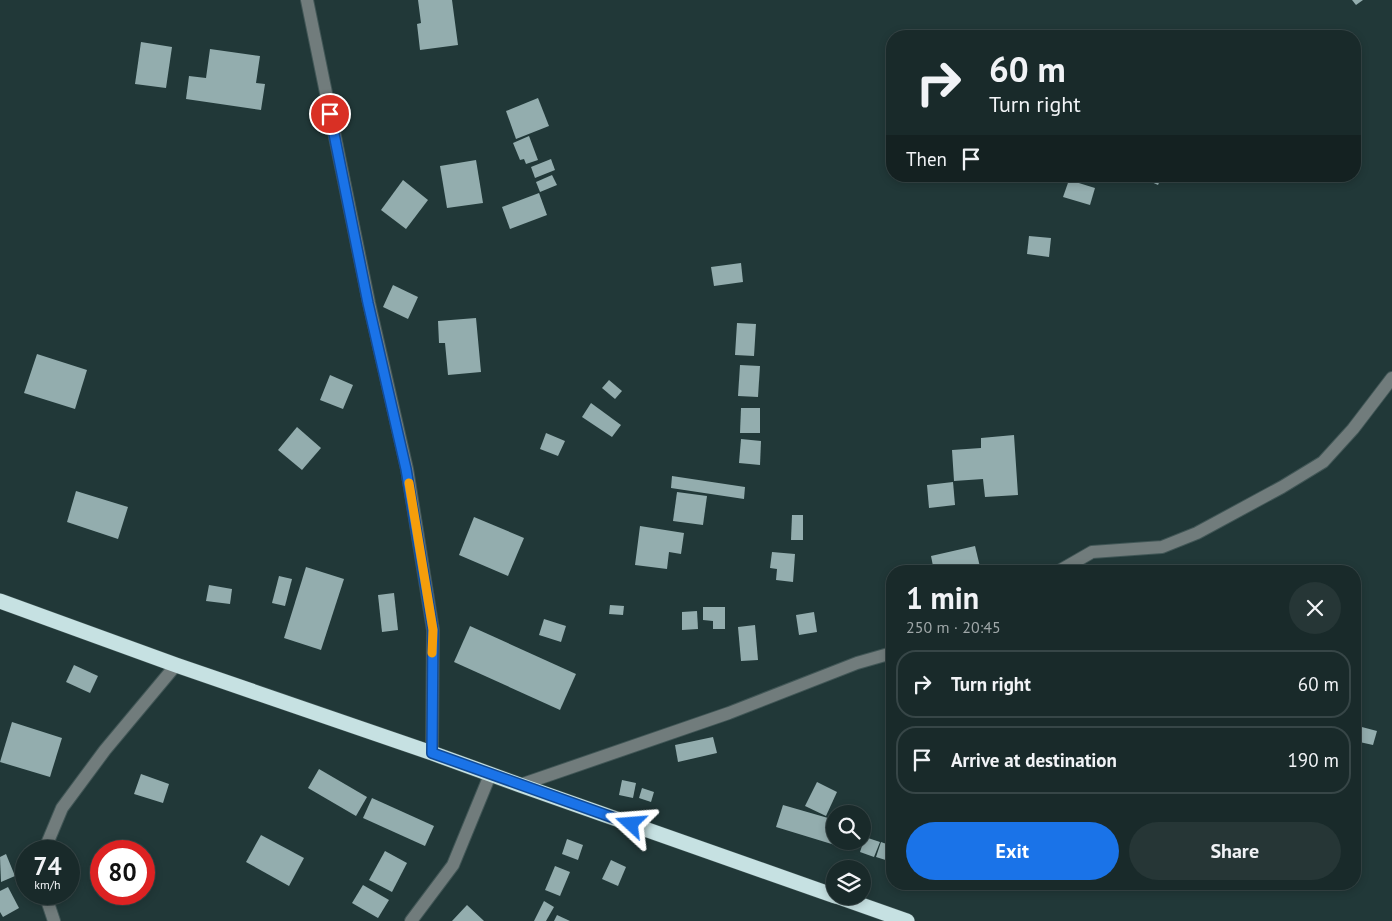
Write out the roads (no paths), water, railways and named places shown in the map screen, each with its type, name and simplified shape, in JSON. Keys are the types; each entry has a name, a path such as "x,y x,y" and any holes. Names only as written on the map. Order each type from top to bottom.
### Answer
{"highway":[{"path":"0,601 826,892"},
{"path":"862,905 907,921"}],"street":[{"path":"307,0 368,303 408,478 433,630 432,753"},
{"path":"1069,565 1092,552 1162,547 1197,533 1282,487 1323,462 1353,430 1392,378"},
{"path":"520,785 729,713 856,663 886,655"},
{"path":"49,840 62,808 105,750 176,664"},
{"path":"411,921 452,865 490,774"},
{"path":"49,905 54,921"}]}
